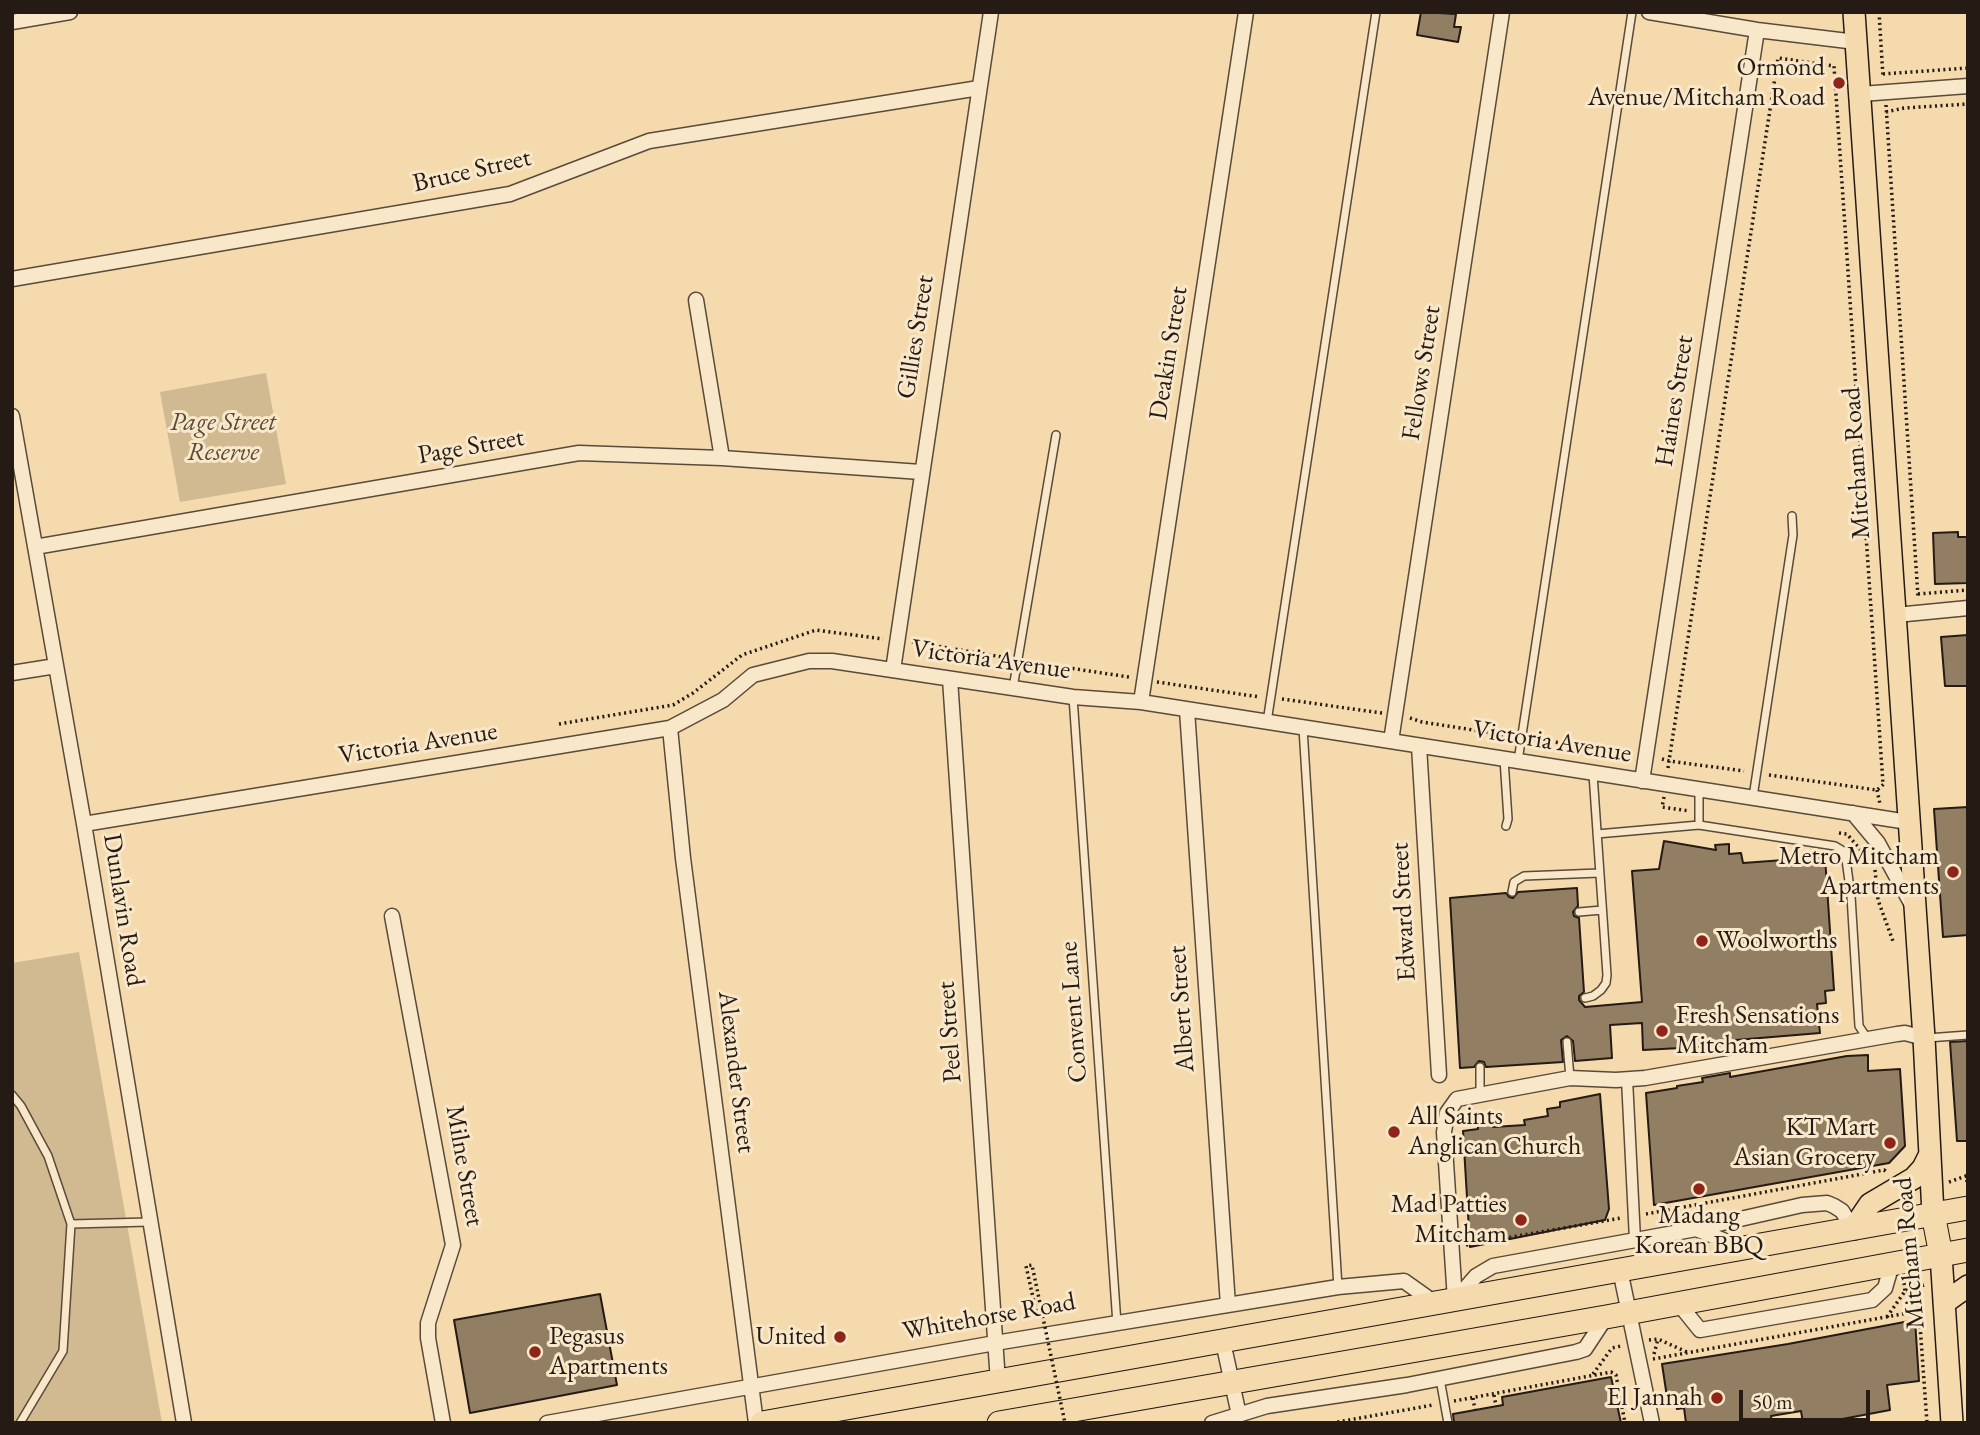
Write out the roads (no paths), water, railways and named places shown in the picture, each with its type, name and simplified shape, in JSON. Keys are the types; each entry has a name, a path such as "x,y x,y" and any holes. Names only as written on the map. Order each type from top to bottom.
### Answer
{"highway":[{"path":"762,1423 1968,1208"},
{"name":"Mitcham Road","path":"1933,1214 1941,1255"},
{"path":"999,1423 1038,1419 1968,1250"}],"main road":[{"name":"Mitcham Road","path":"1854,12 1924,1038 1933,1214"},
{"path":"1853,1229 1870,1204 1919,1173 1930,1154"},
{"name":"Mitcham Road","path":"1941,1255 1952,1423"},
{"path":"1944,1303 1968,1286"}],"street":[{"path":"12,22 70,12"},
{"name":"Gillies Street","path":"893,670 991,12"},
{"name":"Deakin Street","path":"1141,702 1247,12"},
{"name":"Fellows Street","path":"1391,741 1502,12"},
{"path":"1649,12 1757,30 1856,42"},
{"name":"Haines Street","path":"1642,781 1757,30"},
{"path":"1861,94 1968,86"},
{"name":"Bruce Street","path":"12,279 510,194 649,141 979,88"},
{"path":"696,300 722,458"},
{"name":"Dunlavin Road","path":"12,416 184,1419"},
{"name":"Page Street","path":"35,547 579,453 722,458 921,472"},
{"path":"1896,615 1968,608"},
{"name":"Victoria Avenue","path":"84,824 670,728 723,700 753,675 808,662 832,661 1073,697 1141,702 1908,822"},
{"path":"12,673 56,666"},
{"name":"Peel Street","path":"950,679 998,1382"},
{"name":"Albert Street","path":"1186,710 1228,1305"},
{"name":"Alexander Street","path":"670,728 683,858 756,1423"},
{"name":"Edward Street","path":"1419,746 1439,1075"},
{"name":"Mitcham Road","path":"1853,813 1878,843 1914,910"},
{"name":"Milne Street","path":"392,916 453,1245 428,1323 428,1338 443,1423"},
{"path":"1445,1302 1444,1132 1447,1112 1457,1099 1570,1078 1627,1079 1905,1033 1924,1038"},
{"path":"1627,1079 1635,1240"},
{"path":"1445,1302 1476,1276 1493,1266 1696,1229 1802,1205 1827,1203 1842,1211 1853,1229"},
{"path":"1696,1229 1745,1249"},
{"path":"1679,1304 1700,1330 1872,1300 1885,1288 1892,1264"},
{"path":"1620,1270 1652,1423"},
{"name":"Whitehorse Road","path":"547,1423 995,1343 1338,1287 1404,1281 1445,1302"},
{"path":"1212,1423 1268,1406 1440,1379 1576,1352 1584,1349 1590,1342 1606,1317"},
{"path":"1223,1342 1239,1415"}],"lane":[{"path":"1267,722 1376,12"},
{"path":"1506,826 1511,760 1632,12"},
{"path":"1013,688 1056,435"},
{"path":"1753,797 1793,535 1792,516"},
{"name":"Convent Lane","path":"1073,697 1117,1324"},
{"path":"1303,728 1338,1287"},
{"path":"1585,998 1593,996 1606,983 1593,774"},
{"path":"1699,789 1699,825"},
{"path":"1597,834 1699,825 1835,845 1844,852 1851,896 1859,1026 1867,1038"},
{"path":"1512,892 1514,882 1524,876 1599,873"},
{"path":"1579,912 1602,910"},
{"path":"1924,1038 1968,1035"},
{"path":"1567,1042 1570,1078"},
{"path":"1479,1093 1480,1067"},
{"path":"12,1095 21,1106 48,1156 71,1224 63,1351 20,1423"},
{"path":"71,1224 149,1222"},
{"path":"1440,1379 1448,1423"}],"place":[{"name":"Ormond Avenue/Mitcham Road","path":"1839,83"},
{"name":"Metro Mitcham Apartments","path":"1953,872"},
{"name":"Woolworths","path":"1702,941"},
{"name":"Fresh Sensations Mitcham","path":"1662,1031"},
{"name":"All Saints Anglican Church","path":"1394,1132"},
{"name":"KT Mart Asian Grocery","path":"1890,1143"},
{"name":"Madang Korean BBQ","path":"1699,1189"},
{"name":"Mad Patties Mitcham","path":"1521,1220"},
{"name":"United","path":"840,1337"},
{"name":"Pegasus Apartments","path":"535,1352"},
{"name":"El Jannah","path":"1717,1398"}],"park label":[{"name":"Page Street Reserve","path":"223,438"}]}
